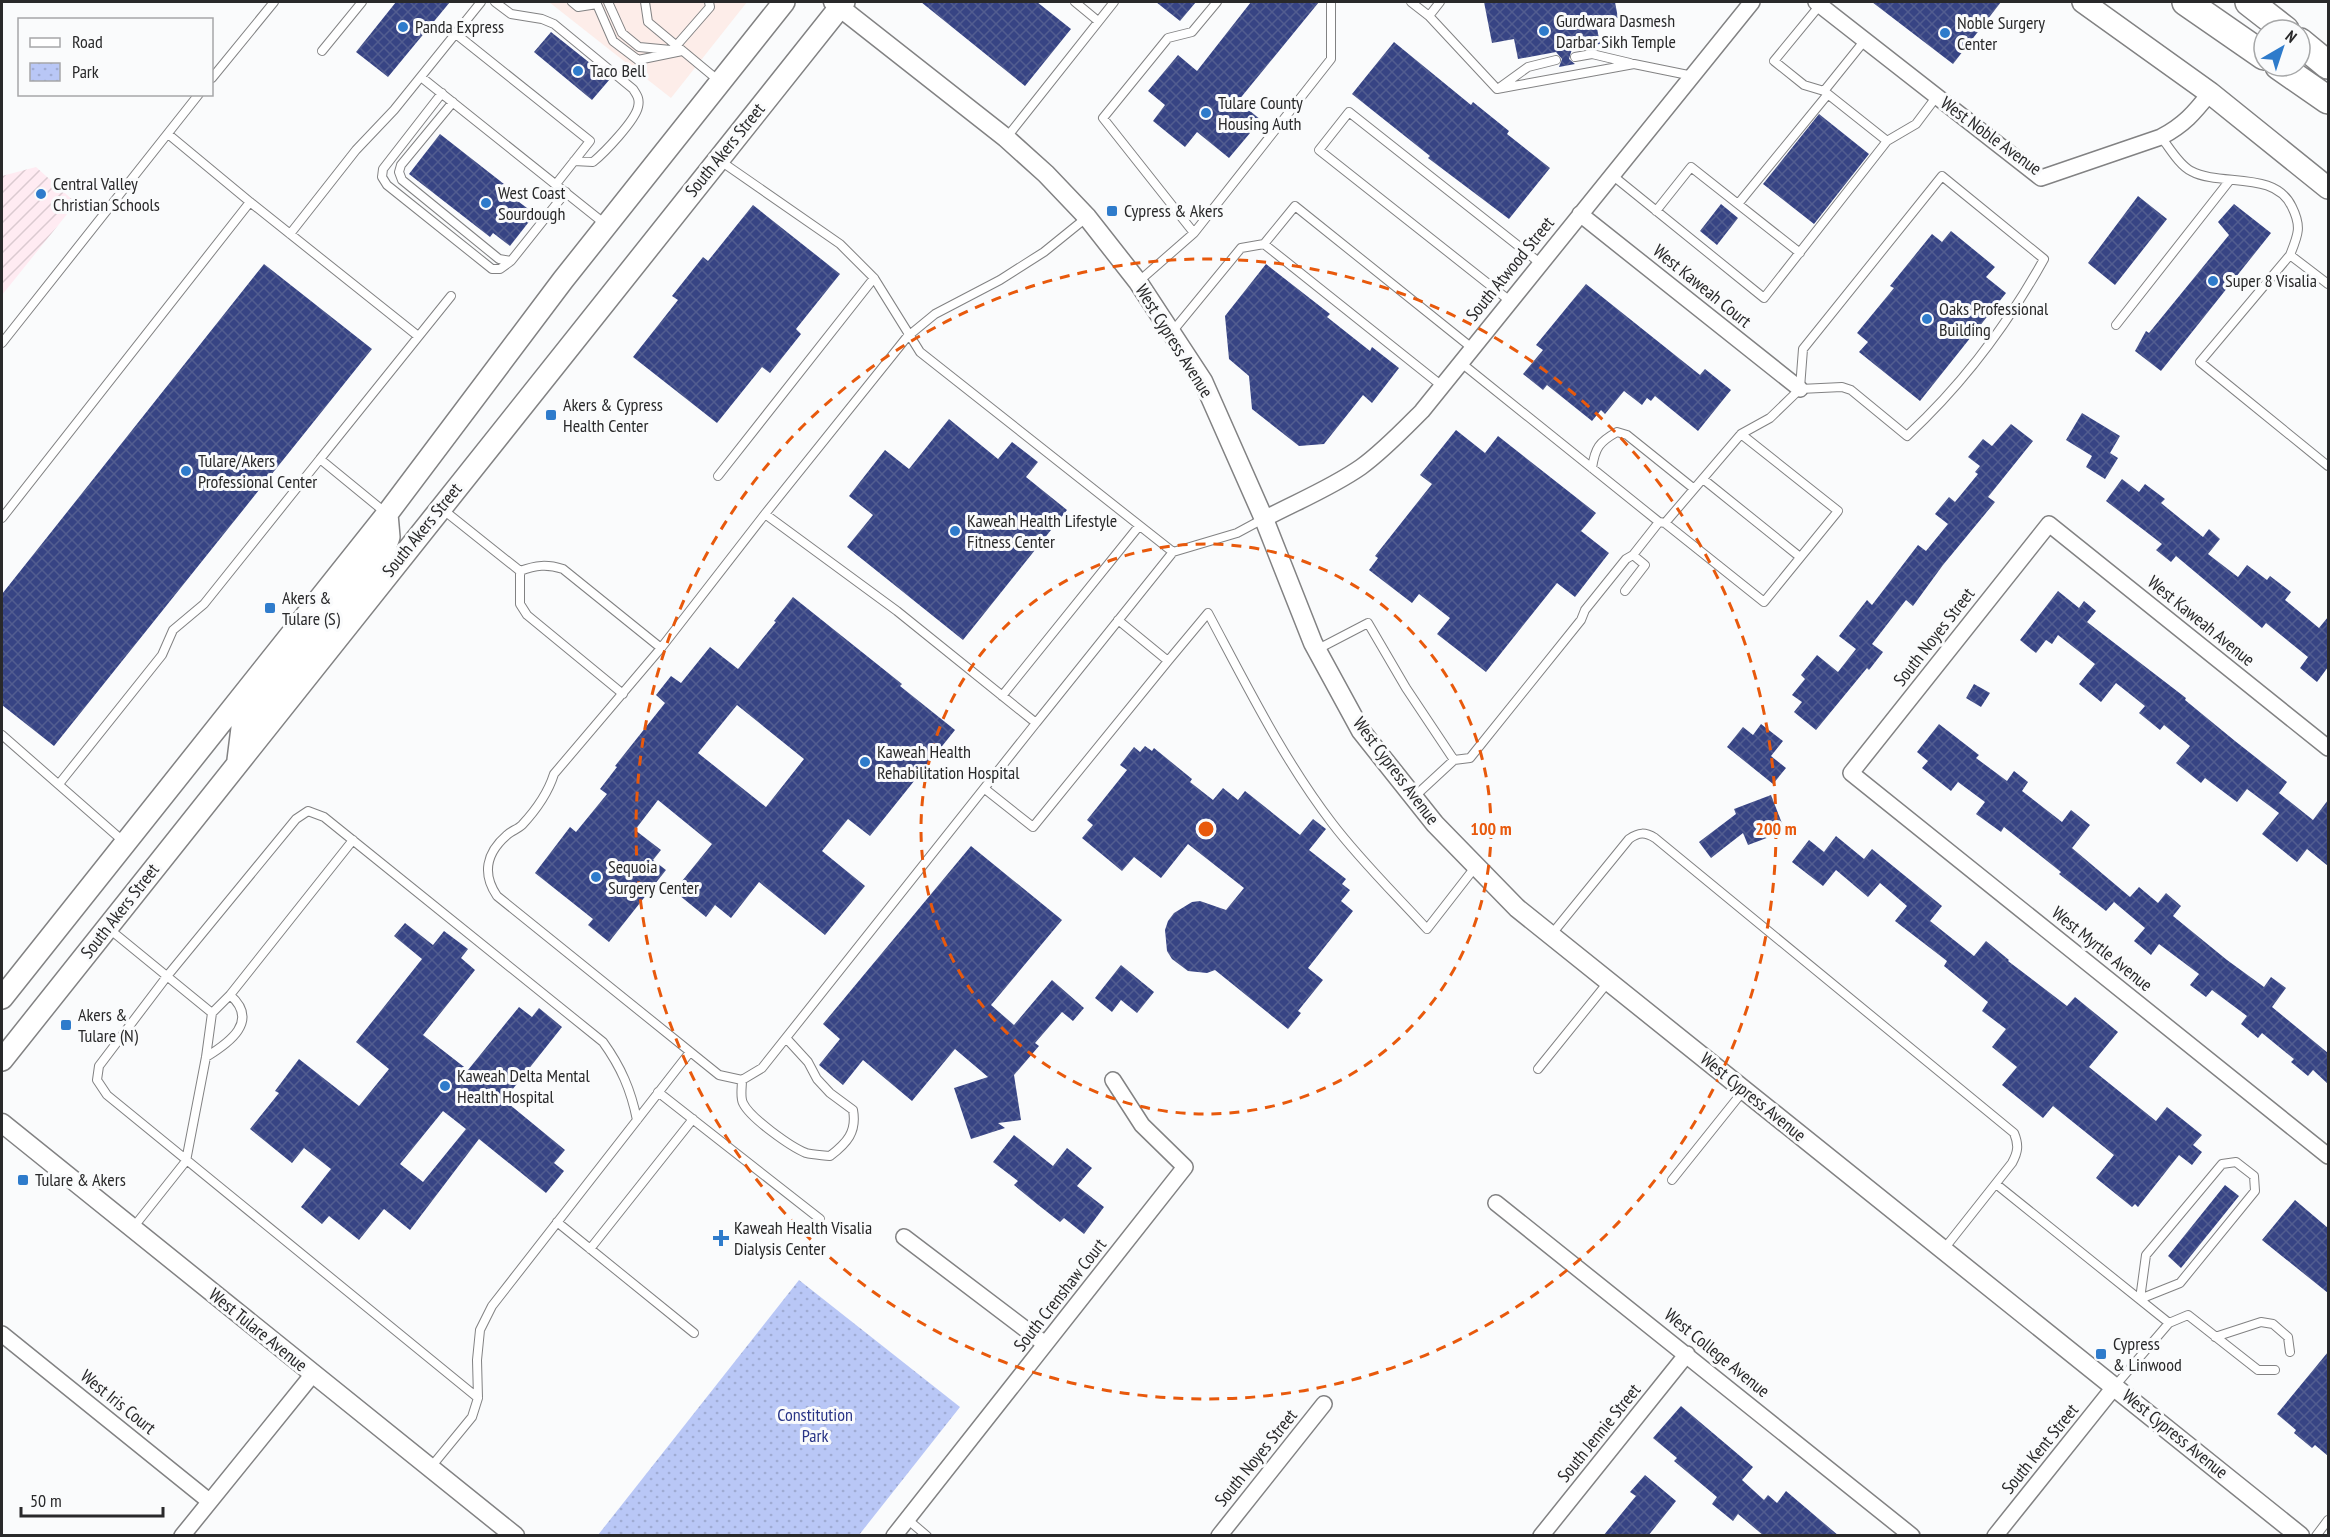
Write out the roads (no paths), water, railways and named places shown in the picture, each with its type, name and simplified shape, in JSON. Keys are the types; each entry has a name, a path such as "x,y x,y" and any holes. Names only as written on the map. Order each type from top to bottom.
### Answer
{"highway":[{"path":"2186,2 2252,48"},
{"path":"2249,2 2270,18"},
{"path":"2312,52 2328,65"},
{"path":"2296,78 2328,100"}],"main road":[{"name":"South Akers Street","path":"2,998 387,514 546,303 784,2"},
{"path":"2083,2 2210,93 2328,188"},
{"name":"South Akers Street","path":"2,1060 839,3"},
{"path":"237,762 242,728 385,548 390,528 387,514"}],"street":[{"name":"South Atwood Street","path":"1264,519 1327,488 1360,467 1387,446 1422,411 1752,2"},
{"name":"West Cypress Avenue","path":"839,3 1006,138 1046,174 1087,217 1138,282 1203,381 1264,519 1316,649 1361,731 1435,824 1516,908 2300,1536"},
{"name":"West Noble Avenue","path":"1818,3 2041,178 2161,137 2178,128 2210,93"},
{"name":"West Kaweah Court","path":"1580,214 1800,389"},
{"name":"West Kaweah Avenue","path":"2049,524 2328,748"},
{"name":"South Noyes Street","path":"1851,773 2049,524"},
{"name":"West Myrtle Avenue","path":"1851,773 2328,1156"},
{"name":"South Crenshaw Court","path":"894,1536 1185,1167 1142,1125 1113,1080"},
{"name":"West Tulare Avenue","path":"2,1123 515,1536"},
{"name":"West College Avenue","path":"1496,1203 1912,1536"},
{"path":"904,1237 1045,1344"},
{"name":"West Iris Court","path":"2,1334 210,1501"},
{"name":"South Jennie Street","path":"1541,1536 1687,1354"},
{"path":"182,1536 313,1374"},
{"name":"South Kent Street","path":"1995,1536 2115,1386"},
{"name":"South Noyes Street","path":"1219,1536 1324,1404"}],"lane":[{"path":"213,77 274,2"},
{"path":"322,51 362,2"},
{"path":"290,234 356,150 394,110 481,2"},
{"path":"495,2 511,14 542,19 554,24 633,89 638,97 636,112 606,151 593,162 574,161"},
{"path":"572,2 578,7 597,3 613,40 638,60 679,48 710,8 709,2"},
{"path":"608,2 622,33 639,47 679,48"},
{"path":"645,2 648,22 721,82"},
{"path":"1075,2 1098,21"},
{"path":"1006,138 1114,2"},
{"path":"1194,232 1103,118 1168,38 1192,32 1217,2"},
{"path":"1138,282 1194,232 1331,59 1331,2"},
{"path":"1411,2 1429,16 1497,89"},
{"path":"1429,16 1440,2"},
{"path":"1818,3 1774,61 1804,85 1826,92 1887,141"},
{"path":"456,34 590,141 556,184"},
{"path":"1738,204 1865,40"},
{"path":"1575,57 1592,54 1693,76"},
{"path":"1497,89 1528,67 1556,60"},
{"path":"1497,89 1634,64"},
{"path":"421,77 607,225"},
{"path":"442,93 383,169 382,177 387,185 492,268 500,269 511,261 566,192"},
{"path":"2,343 197,96"},
{"path":"1612,175 1764,298 1887,141 1916,124 1937,96"},
{"path":"453,102 401,165 399,172 402,180 499,258 511,261"},
{"path":"1510,301 1319,150 1349,112 1540,262"},
{"path":"168,134 418,336"},
{"path":"2161,137 2188,170 2204,177 2264,184 2290,201 2297,217 2299,232 2290,255 2200,362 2328,466"},
{"path":"717,159 840,244 874,278 920,352 1173,552"},
{"path":"1656,211 1691,167 1800,253"},
{"path":"1414,797 1454,760 1470,758 1581,620 1585,610 1626,559 1633,555 1741,434 1770,418 1800,389 1842,387 1851,390 1906,436 1940,406 2021,301 2044,259 1942,177 1803,349 1800,389"},
{"path":"2116,325 2230,180"},
{"path":"2,518 250,202"},
{"path":"1171,334 1241,248 1264,244 1295,206 1472,348"},
{"path":"1087,217 1044,252 1000,280 934,314 909,335 661,648 555,774 549,791 521,826 506,836 491,855 487,872 489,884 497,896 719,1075 742,1080 762,1068 1173,552 1237,533 1264,519"},
{"path":"1264,244 1442,386"},
{"path":"2290,255 2328,284"},
{"path":"718,476 874,278"},
{"path":"59,784 162,655 173,630 204,604 451,296"},
{"path":"1460,362 1764,602 1838,511 1741,434"},
{"path":"1592,468 1594,453 1603,440 1617,432 1627,435 1693,488"},
{"path":"320,459 387,514"},
{"path":"1702,479 1800,557"},
{"path":"440,507 520,570"},
{"path":"765,514 897,611 1036,723"},
{"path":"1002,696 1139,526"},
{"path":"1625,591 1645,565 1633,555"},
{"path":"520,570 537,565 551,565 564,569 661,648"},
{"path":"520,570 520,603 526,615 623,694"},
{"path":"985,789 1033,827 1208,613 1280,744 1332,823 1427,929 1476,866"},
{"path":"1118,620 1168,661"},
{"path":"1316,649 1368,623 1406,688 1454,760"},
{"path":"2,735 125,842"},
{"path":"478,1398 107,1095 97,1080 99,1065 168,975 296,819 308,811 324,817 603,1042 619,1064 637,1120"},
{"path":"1551,935 1629,839 1637,834 1647,833 2014,1133 2018,1142 2018,1152 1996,1184 1944,1249"},
{"path":"132,1229 186,1161 212,1013 230,995 353,840"},
{"path":"107,927 212,1013"},
{"path":"1538,1069 1609,981"},
{"path":"206,1057 231,1041 240,1027 241,1009 230,995"},
{"path":"742,1080 742,1102 748,1110 792,1145 807,1153 830,1156 845,1145 855,1123 853,1110 830,1093 817,1079 808,1062 786,1038"},
{"path":"430,1468 472,1417 478,1398 477,1360 480,1330 492,1306 690,1052"},
{"path":"1672,1179 1744,1090"},
{"path":"658,1092 820,1218"},
{"path":"590,1249 693,1119"},
{"path":"2236,1162 2254,1176 2255,1191 2180,1283 2140,1299 2146,1255 2222,1164 2236,1162"},
{"path":"1996,1184 2169,1323"},
{"path":"557,1222 694,1332"},
{"path":"2115,1386 2169,1323 2188,1315 2258,1370 2275,1370"},
{"path":"2215,1337 2261,1322 2273,1324 2288,1337 2290,1352"},
{"path":"907,1520 927,1536"},
{"path":"2316,1536 2328,1520"}],"place":[{"name":"Panda Express","path":"403,27"},
{"name":"Gurdwara Dasmesh Darbar Sikh Temple","path":"1544,31"},
{"name":"Noble Surgery Center","path":"1945,33"},
{"name":"Taco Bell","path":"578,71"},
{"name":"Tulare County Housing Auth","path":"1206,113"},
{"name":"Central Valley Christian Schools","path":"41,194"},
{"name":"West Coast Sourdough","path":"486,203"},
{"name":"Cypress & Akers","path":"1112,211"},
{"name":"Super 8 Visalia","path":"2213,281"},
{"name":"Oaks Professional Building","path":"1927,319"},
{"name":"Akers & Cypress Health Center","path":"551,415"},
{"name":"Tulare/Akers Professional Center","path":"186,471"},
{"name":"Kaweah Health Lifestyle Fitness Center","path":"955,531"},
{"name":"Akers & Tulare (S)","path":"270,608"},
{"name":"Kaweah Health Rehabilitation Hospital","path":"865,762"},
{"name":"Sequoia Surgery Center","path":"596,877"},
{"name":"Akers & Tulare (N)","path":"66,1025"},
{"name":"Kaweah Delta Mental Health Hospital","path":"445,1086"},
{"name":"Tulare & Akers","path":"23,1180"},
{"name":"Kaweah Health Visalia Dialysis Center","path":"721,1238"},
{"name":"Cypress & Linwood","path":"2101,1354"}],"park label":[{"name":"Constitution Park","path":"815,1425"}]}
